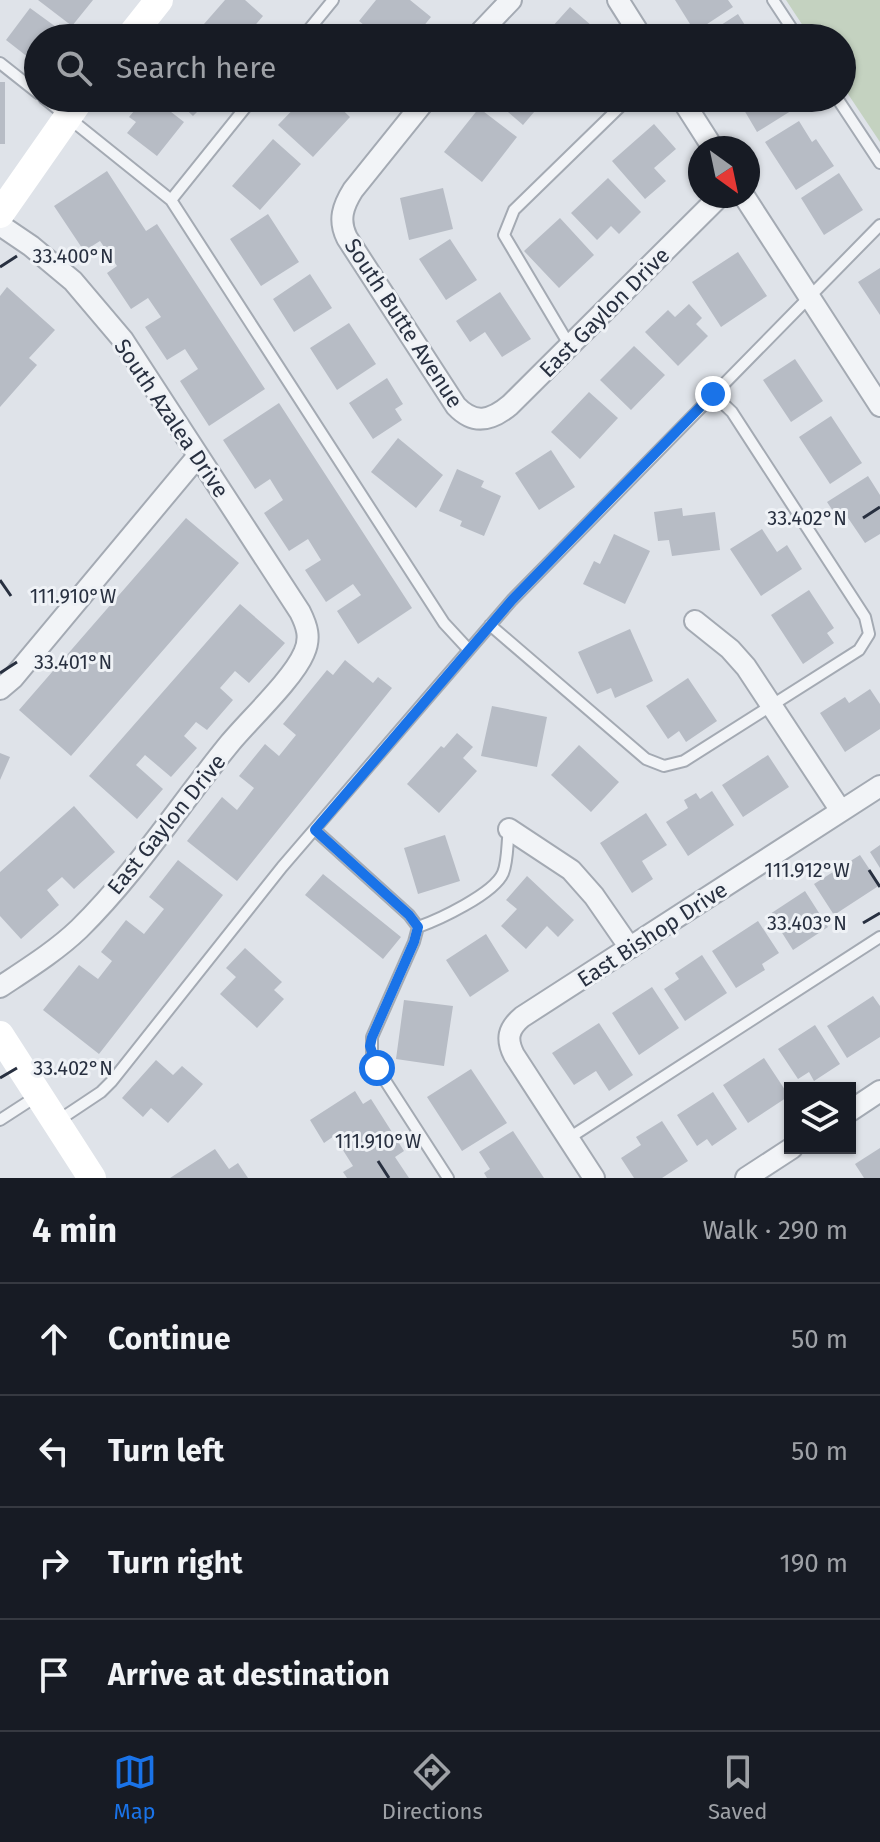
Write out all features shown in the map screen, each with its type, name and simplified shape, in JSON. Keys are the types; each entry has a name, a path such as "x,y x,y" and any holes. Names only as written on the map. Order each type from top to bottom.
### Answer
{"street":[{"path":"140,24 159,0"},
{"path":"488,24 511,0"},
{"path":"618,0 633,24"},
{"path":"0,214 71,112"},
{"name":"South Butte Avenue","path":"416,112 353,190 341,223 347,238 456,406 472,419 482,420"},
{"path":"690,112 705,136"},
{"name":"East Gaylon Drive","path":"482,420 493,417 510,405 708,208"},
{"path":"752,208 880,406"},
{"name":"South Azalea Drive","path":"0,225 73,281 123,340 300,612 309,639"},
{"path":"0,689 13,678 198,456"},
{"path":"695,621 730,649 772,703 841,811"},
{"name":"East Gaylon Drive","path":"0,987 52,951 98,909 231,742 294,669 304,655 309,639"},
{"name":"East Bishop Drive","path":"569,1138 514,1055 509,1033 522,1017 880,786"},
{"path":"509,829 557,859 577,876 630,948"},
{"path":"0,1035 91,1177"},
{"path":"856,1107 880,1091"},
{"path":"569,1138 594,1178"},
{"path":"746,1178 784,1153"}],"lane":[{"path":"313,24 333,0"},
{"path":"773,0 789,24"},
{"path":"0,63 24,82"},
{"path":"79,112 171,200 444,623 469,650"},
{"path":"171,200 242,112"},
{"path":"570,346 504,235 514,210 615,112"},
{"path":"846,112 880,163"},
{"path":"56,1122 112,1081 282,867 550,559 880,225"},
{"path":"490,625 655,764 675,765 684,761 859,650 869,634 868,625 732,412 713,394"},
{"path":"418,927 450,915 503,874 509,829"},
{"path":"315,830 409,915 418,927"},
{"path":"418,927 370,1046 377,1068 448,1178"},
{"path":"569,1138 880,937"},
{"path":"0,1120 39,1095"}],"green space":[{"path":"786,0 880,0 880,142 856,106 856,24 802,24"}],"building":[{"path":"38,0 93,0 74,24"},
{"path":"225,0 245,0 263,16 256,24 204,24"},
{"path":"376,0 410,0 431,17 425,24 363,24 359,21"},
{"path":"675,0 728,0 733,7 707,24 690,24"},
{"path":"570,7 590,24 555,24"},
{"path":"30,8 52,24 24,24 24,54 6,40"},
{"path":"738,14 744,24 723,24"},
{"path":"0,82 5,82 5,144 0,144"},
{"path":"133,112 171,112 184,122 157,156 127,133 136,122 129,117"},
{"path":"291,112 345,112 350,117 313,157 278,125"},
{"path":"476,112 484,112 517,137 482,182 444,152"},
{"path":"508,112 534,112 523,125"},
{"path":"745,112 789,112 757,132"},
{"path":"799,121 812,142 816,139 834,166 796,190 765,142"},
{"path":"654,124 676,149 654,168 666,181 645,199 612,161"},
{"path":"273,139 301,164 260,210 232,186"},
{"path":"107,171 146,231 157,224 265,389 209,426 180,381 198,369 185,349 167,360 145,327 161,317 148,298 131,309 107,273 117,266 100,241 84,251 54,206"},
{"path":"839,173 863,210 824,235 801,198"},
{"path":"608,178 641,212 619,234 611,226 597,240 571,213"},
{"path":"443,188 453,229 409,240 400,198"},
{"path":"268,214 299,262 261,286 230,239"},
{"path":"560,218 594,255 559,288 524,251"},
{"path":"450,239 477,280 446,300 419,259"},
{"path":"738,252 767,296 721,327 692,282"},
{"path":"880,268 880,315 858,282"},
{"path":"310,274 332,308 294,332 273,299"},
{"path":"7,287 55,330 29,358 37,365 0,407 0,296"},
{"path":"500,292 531,339 502,357 485,332 470,342 456,321"},
{"path":"689,304 702,318 696,324 708,336 678,366 645,332 668,310 675,317"},
{"path":"349,323 376,364 337,390 310,348"},
{"path":"634,346 665,375 631,410 600,380"},
{"path":"795,359 823,401 791,422 763,380"},
{"path":"387,378 403,404 395,409 402,420 373,439 349,403"},
{"path":"589,392 618,418 580,459 551,432"},
{"path":"279,403 412,608 358,644 337,611 361,595 353,584 326,602 305,570 321,560 308,539 289,551 264,513 283,500 270,479 255,489 223,440"},
{"path":"831,416 862,463 830,484 799,437"},
{"path":"398,438 443,475 416,508 371,472"},
{"path":"551,450 575,487 539,510 515,473"},
{"path":"457,469 484,481 481,487 501,496 484,536 460,526 462,521 439,511"},
{"path":"868,476 880,495 880,534 865,543 844,512 837,517 827,502"},
{"path":"682,508 683,516 715,512 720,550 672,556 669,540 658,541 654,512"},
{"path":"186,518 239,563 71,756 19,710"},
{"path":"762,529 777,552 787,545 802,569 761,596 730,549"},
{"path":"614,534 650,551 625,604 583,584 594,561 600,564"},
{"path":"809,590 834,628 827,633 834,643 803,664 771,615"},
{"path":"240,604 285,643 249,683 235,671 220,688 233,700 207,730 196,722 184,736 197,748 171,777 145,755 136,765 163,789 137,819 89,776"},
{"path":"630,629 653,681 615,698 611,688 597,694 578,652"},
{"path":"345,660 373,683 378,677 392,688 237,881 187,841 222,797 237,810 254,788 239,776 265,744 279,756 296,735 283,724 327,670 333,675"},
{"path":"688,678 717,721 686,742 679,731 668,739 646,706"},
{"path":"870,689 880,704 880,729 845,752 820,713 845,697 849,703"},
{"path":"492,706 547,717 537,767 481,756"},
{"path":"457,733 473,747 463,758 477,771 439,813 407,784"},
{"path":"579,745 619,782 591,812 551,775"},
{"path":"0,753 10,757 0,780"},
{"path":"768,755 789,787 743,817 722,785"},
{"path":"712,791 734,825 688,856 666,822 688,808 684,800 696,793 700,799"},
{"path":"74,806 115,852 74,889 62,877 47,890 59,905 21,939 0,916 0,872"},
{"path":"646,813 667,845 642,861 653,879 632,893 600,843"},
{"path":"445,835 460,881 418,894 404,848"},
{"path":"880,845 880,868 870,852"},
{"path":"860,855 880,885 834,915 814,884"},
{"path":"178,860 223,895 99,1054 43,1010 79,965 98,979 112,961 101,952 126,920 144,934 164,909 149,897"},
{"path":"323,874 401,937 383,959 305,895"},
{"path":"527,876 574,920 558,937 547,926 526,949 501,926 517,909 506,900"},
{"path":"805,891 828,927 793,950 770,914"},
{"path":"758,921 779,953 762,964 765,970 736,988 712,951"},
{"path":"486,934 509,971 470,997 446,960"},
{"path":"245,948 282,982 274,990 284,999 257,1028 220,994 236,977 226,968"},
{"path":"702,955 727,993 685,1021 664,989 679,979 675,973"},
{"path":"652,987 679,1028 639,1055 612,1013"},
{"path":"873,996 880,1006 880,1037 847,1058 827,1026"},
{"path":"404,1000 453,1006 444,1066 396,1059"},
{"path":"599,1023 633,1075 609,1091 596,1071 574,1085 552,1053"},
{"path":"815,1025 840,1064 814,1081 809,1072 798,1079 778,1049"},
{"path":"764,1058 784,1088 784,1099 748,1123 723,1085"},
{"path":"156,1060 173,1075 182,1066 203,1084 168,1123 151,1108 143,1117 122,1098"},
{"path":"471,1069 507,1123 462,1151 427,1097"},
{"path":"355,1091 363,1104 371,1099 404,1151 395,1157 409,1178 347,1178 343,1172 353,1166 334,1136 324,1143 310,1120"},
{"path":"713,1092 737,1129 712,1146 707,1139 697,1146 677,1115"},
{"path":"662,1121 688,1161 662,1178 634,1178 621,1158 641,1145 636,1137"},
{"path":"513,1131 544,1178 487,1178 484,1173 490,1169 479,1152"},
{"path":"880,1148 880,1178 864,1178 855,1164"},
{"path":"215,1149 229,1169 238,1163 248,1178 170,1178"}],"route":[{"path":"377,1068 370,1046 372,1037 418,927 409,915 315,830 512,600 713,394"}]}
